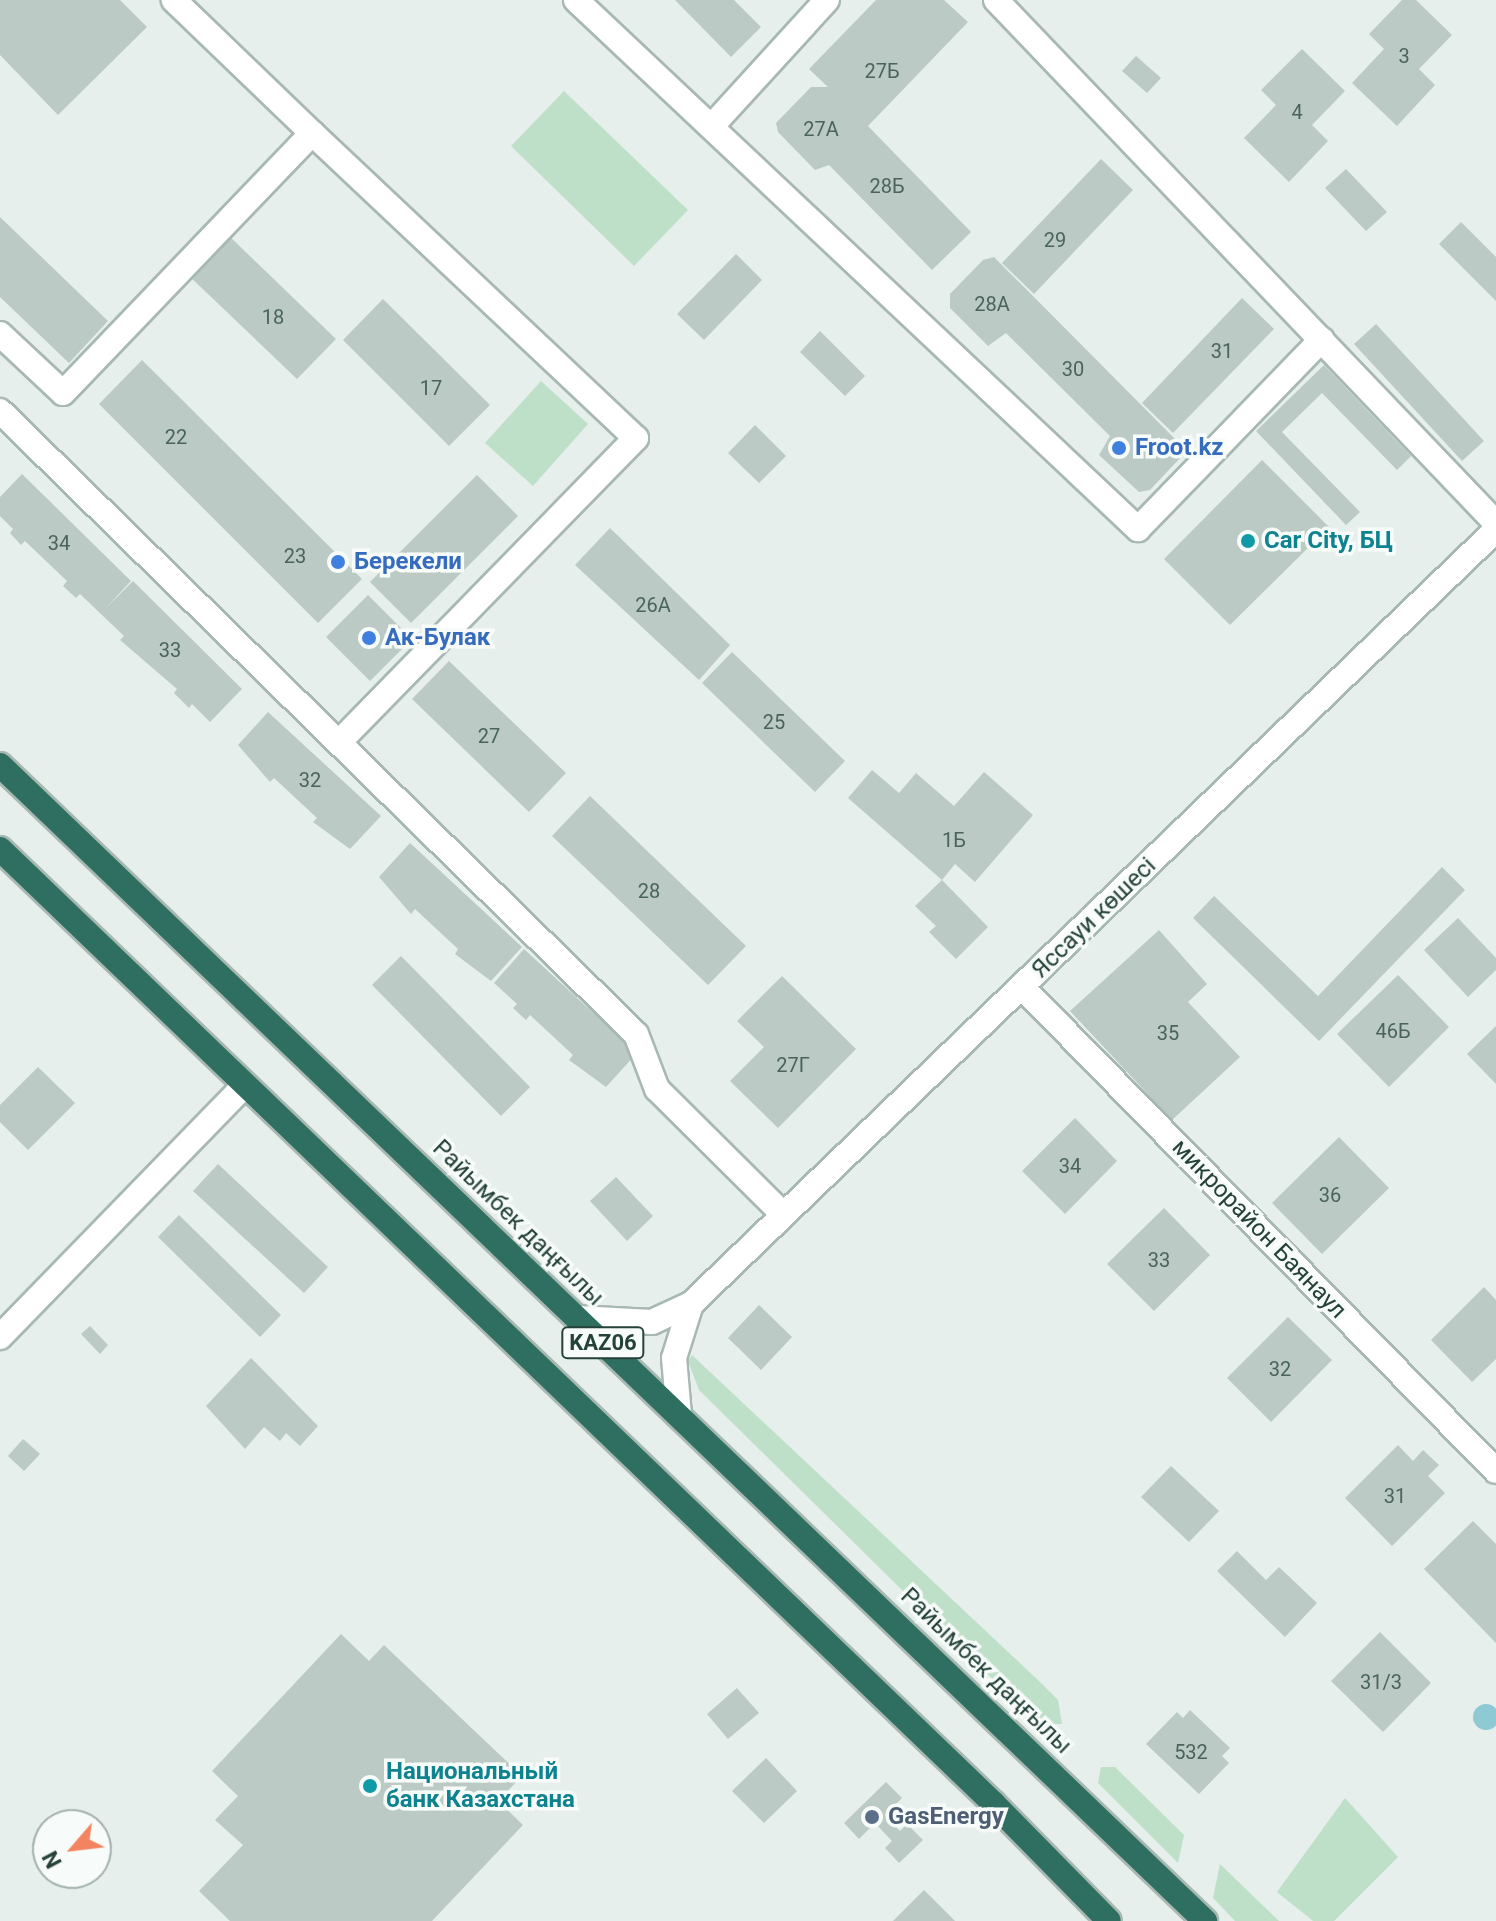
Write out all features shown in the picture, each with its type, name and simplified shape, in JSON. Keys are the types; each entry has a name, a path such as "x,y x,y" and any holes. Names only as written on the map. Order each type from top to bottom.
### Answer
{"highway":[{"name":"Райымбек даңғылы","path":"0,765 1205,1921"},
{"name":"KАZ06","path":"0,849 993,1803 1109,1921"}],"street":[{"path":"174,0 636,438 340,741"},
{"path":"576,0 1138,529 1322,339"},
{"path":"711,127 827,0"},
{"path":"996,0 1496,523"},
{"path":"0,334 63,393 312,133"},
{"path":"0,411 636,1034 657,1089 783,1214"},
{"name":"Яссауи көшесі","path":"691,1304 1496,530"},
{"name":"микрорайон Баянаул","path":"1022,987 1496,1471"},
{"path":"0,1337 244,1086"},
{"path":"577,1318 652,1322 691,1304"},
{"path":"679,1415 674,1358 691,1304"}],"green space":[{"path":"564,91 688,210 634,266 511,146"},
{"path":"541,381 588,424 533,486 485,443"},
{"path":"692,1355 1038,1680 1058,1700 1062,1724 1038,1724 699,1390 688,1361"},
{"path":"1101,1767 1115,1767 1184,1835 1178,1863 1098,1783"},
{"path":"1345,1798 1398,1857 1334,1921 1313,1921 1277,1892"},
{"path":"1220,1864 1279,1921 1235,1921 1213,1898"}],"water":[{"path":"1486,1704 1495,1708 1499,1717 1495,1726 1486,1730 1477,1726 1473,1717 1477,1708"}],"building":[{"path":"0,0 120,0 147,27 58,115 0,55"},
{"path":"675,0 734,0 761,27 731,57"},
{"path":"876,0 944,0 968,22 868,126 971,232 932,270 829,165 815,170 778,132 776,123 811,87 828,87 809,69"},
{"path":"1402,0 1416,0 1452,35 1419,69 1435,85 1397,126 1352,83 1384,49 1369,34"},
{"path":"1302,49 1345,91 1312,125 1328,141 1289,182 1244,138 1276,105 1261,90"},
{"path":"1136,56 1161,78 1147,93 1122,71"},
{"path":"1101,159 1133,190 1034,294 1002,263"},
{"path":"1346,169 1387,212 1366,231 1325,188"},
{"path":"0,217 108,321 69,363 0,297"},
{"path":"1461,222 1496,257 1496,301 1439,244"},
{"path":"226,233 336,339 297,379 187,274"},
{"path":"736,254 762,280 704,340 677,314"},
{"path":"994,257 1182,446 1183,455 1150,490 1139,492 1099,455 1110,436 1006,333 988,346 950,308 950,294 983,260"},
{"path":"1242,298 1274,329 1173,433 1142,403"},
{"path":"383,299 490,405 449,446 343,340"},
{"path":"1376,324 1484,441 1462,461 1354,344"},
{"path":"820,331 865,376 845,396 800,352"},
{"path":"142,360 362,579 318,623 99,404"},
{"path":"1324,365 1411,456 1397,470 1322,393 1282,432 1360,512 1346,525 1256,431"},
{"path":"755,425 786,456 759,483 728,453"},
{"name":"Car City, БЦ","path":"1262,460 1329,527 1230,625 1164,559"},
{"path":"22,474 131,581 104,610 133,581 242,689 210,722 192,704 189,708 174,693 177,689 120,640 124,636 80,594 76,598 63,586 67,581 25,541 21,545 10,533 13,529 0,516 0,497"},
{"path":"477,475 518,516 411,623 370,582"},
{"path":"610,528 730,645 699,680 575,565"},
{"name":"Ак-Булак","path":"368,595 412,639 370,681 326,637"},
{"path":"732,652 845,761 815,792 702,683"},
{"path":"449,661 566,773 529,812 412,699"},
{"path":"268,712 381,816 350,849 313,822 317,818 274,778 270,782 238,745"},
{"path":"872,770 899,793 916,773 954,806 984,772 1033,815 975,882 955,864 942,880 848,798"},
{"path":"590,796 746,946 708,985 552,836"},
{"path":"410,843 522,947 491,981 455,954 458,949 415,909 411,914 379,877"},
{"path":"1442,867 1465,890 1319,1041 1193,918 1214,896 1318,996"},
{"path":"942,880 988,927 956,959 929,932 936,926 915,906"},
{"path":"1458,918 1496,958 1496,970 1468,997 1424,950"},
{"path":"1159,930 1207,984 1188,1002 1240,1057 1172,1120 1070,1011"},
{"path":"524,949 637,1053 606,1087 569,1060 573,1055 530,1015 526,1020 513,1008 517,1004 494,983"},
{"path":"401,956 530,1087 501,1116 372,985"},
{"path":"1398,975 1449,1027 1389,1087 1337,1034"},
{"path":"782,976 856,1049 778,1128 730,1081 764,1047 737,1021"},
{"path":"1496,1026 1496,1084 1467,1054"},
{"path":"38,1067 75,1103 28,1150 0,1122 0,1105"},
{"path":"1075,1118 1117,1161 1065,1214 1022,1171"},
{"path":"1339,1137 1389,1188 1322,1254 1272,1203"},
{"path":"218,1164 328,1267 304,1293 193,1191"},
{"path":"616,1177 653,1216 627,1241 590,1201"},
{"path":"1164,1208 1210,1255 1154,1311 1107,1264"},
{"path":"179,1215 281,1315 260,1337 158,1237"},
{"path":"1484,1287 1496,1300 1496,1359 1472,1382 1431,1340"},
{"path":"759,1305 792,1337 761,1370 728,1338"},
{"path":"1288,1317 1332,1360 1271,1422 1227,1378"},
{"path":"90,1326 108,1345 100,1354 81,1334"},
{"path":"251,1358 318,1426 300,1446 286,1433 280,1441 264,1427 245,1449 206,1406"},
{"path":"23,1439 40,1454 24,1471 8,1456"},
{"path":"1398,1445 1413,1461 1423,1450 1439,1465 1428,1476 1445,1493 1392,1546 1345,1498"},
{"path":"1171,1466 1219,1511 1189,1542 1141,1497"},
{"path":"1473,1521 1496,1544 1496,1643 1424,1569"},
{"path":"1237,1551 1266,1580 1279,1567 1317,1603 1285,1637 1217,1571"},
{"path":"1380,1632 1431,1683 1383,1732 1331,1681"},
{"name":"Национальный банк Казахстана","path":"341,1634 369,1661 384,1645 522,1776 498,1801 523,1825 432,1921 230,1921 199,1891 243,1845 215,1820 238,1796 212,1771"},
{"path":"737,1688 759,1713 728,1739 707,1714"},
{"path":"1190,1710 1230,1748 1222,1756 1229,1763 1199,1794 1146,1744 1177,1712 1183,1718"},
{"path":"766,1758 797,1791 764,1823 732,1791"},
{"path":"886,1782 902,1798 885,1815 900,1831 907,1824 923,1840 899,1863 885,1848 892,1841 875,1823 859,1839 844,1823"},
{"path":"924,1890 955,1921 893,1921"}],"place":[{"name":"Froot.kz","path":"1119,448"},
{"name":"Car City, БЦ","path":"1248,541"},
{"name":"Берекели","path":"338,562"},
{"name":"Ак-Булак","path":"369,638"},
{"name":"Национальный банк Казахстана","path":"370,1786"},
{"name":"GasEnergy","path":"872,1817"}]}
